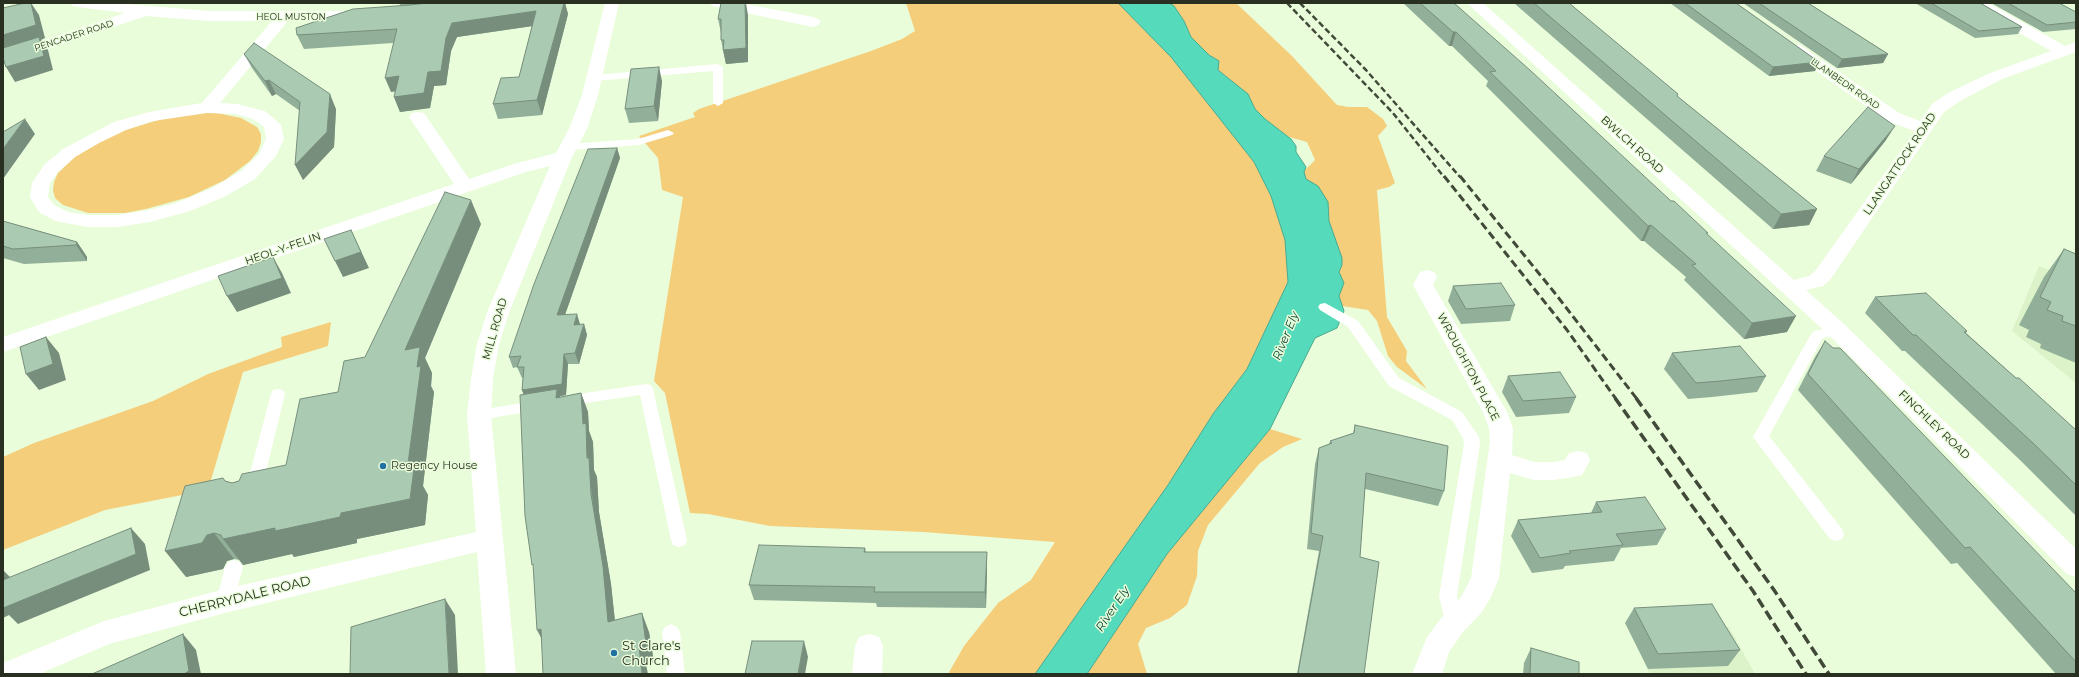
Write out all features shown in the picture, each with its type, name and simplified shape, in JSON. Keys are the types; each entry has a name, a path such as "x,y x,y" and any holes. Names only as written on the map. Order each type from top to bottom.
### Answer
{"street":[{"name":"HEOL MUSTON","path":"78,3 144,11 209,16 284,18 369,15"},
{"path":"338,17 353,3"},
{"name":"MILL ROAD","path":"501,674 479,415 482,379 488,344 499,310 566,152 578,128 595,78 612,3"},
{"path":"717,3 813,22"},
{"name":"BWLCH ROAD","path":"1474,3 1791,287"},
{"path":"1977,3 2069,49"},
{"name":"PENCADER ROAD","path":"3,59 144,11"},
{"path":"208,108 237,109 259,115 272,125 275,140 267,156 253,170 219,192 183,207 150,216 117,221 87,221 63,217 47,209 39,197 41,183 51,168 69,153 93,139 120,126 149,117 179,111 208,108 284,18"},
{"name":"LLANBEDR ROAD","path":"1780,38 1893,117 1925,129"},
{"name":"LLANGATTOCK ROAD","path":"1791,287 1816,281 1823,275 1925,129 1928,119 1938,108 1954,97 1996,76 2069,49"},
{"path":"418,117 465,187"},
{"name":"HEOL-Y-FELIN","path":"3,345 566,152"},
{"name":"WROUGHTON PLACE","path":"1427,277 1423,285 1495,412 1501,428 1502,441 1485,578 1480,591 1452,624 1437,646 1427,674"},
{"name":"FINCHLEY ROAD","path":"1791,287 1838,331 2076,566"},
{"path":"1500,461 1534,471 1554,471 1573,468 1578,460"},
{"name":"CHERRYDALE ROAD","path":"8,674 104,633 225,601 489,539"},
{"path":"867,674 869,646"}],"lane":[{"path":"595,78 718,67 718,103"},
{"path":"566,152 639,142 668,133"},
{"path":"1325,307 1353,324 1394,382 1457,416 1471,437 1472,444 1448,596 1452,624"},
{"path":"1836,534 1761,437 1815,339 1819,334 1838,331"},
{"path":"479,415 646,389 679,540"},
{"path":"250,502 278,394"},
{"path":"225,601 234,567"},
{"path":"671,632 676,674"}],"shaded area":[{"path":"906,3 1118,3 1171,57 1254,162 1271,196 1285,240 1288,282 1247,369 1213,414 1168,485 1035,674 948,674 964,646 998,603 1031,580 1055,542 923,532 770,526 708,514 690,513 665,393 654,381 683,197 662,190 658,158 639,136 695,117 693,113 699,109 871,51 902,39 915,31"},
{"path":"1169,3 1236,3 1292,56 1337,105 1348,107 1367,107 1383,119 1387,126 1378,136 1395,183 1389,187 1377,190 1387,317 1407,351 1406,361 1427,389 1397,367 1388,356 1377,321 1368,310 1342,306 1339,296 1344,283 1339,272 1342,265 1342,258 1329,221 1328,202 1306,179 1303,172 1315,160 1307,142 1289,137 1265,119 1255,109 1248,94 1218,70 1219,61 1209,55 1191,37 1184,21 1174,6"},
{"path":"202,113 217,113 241,118 257,127 261,134 261,142 258,151 250,161 225,180 189,197 146,209 125,213 88,213 63,205 55,198 53,190 54,182 58,173 76,156 118,132 169,117"},
{"path":"2039,266 2076,280 2076,383 2012,331"},
{"path":"331,322 328,346 243,372 208,490 105,510 3,550 3,457 34,443 153,401 208,374 282,347 281,337"},
{"path":"1270,429 1302,439 1283,447 1260,463 1208,525 1198,551 1197,576 1187,605 1170,618 1146,628 1138,644 1147,674 1087,674 1167,554"},
{"path":"1625,623 1729,627 1755,674 1650,674"}],"water":[{"name":"River Ely","path":"1118,3 1169,3 1174,6 1184,21 1191,37 1209,55 1219,61 1218,70 1248,94 1255,109 1265,119 1291,139 1296,146 1296,152 1306,167 1304,172 1306,179 1318,186 1328,202 1329,221 1342,258 1342,265 1339,272 1344,283 1339,296 1344,311 1337,328 1315,338 1270,429 1167,554 1087,674 1035,674 1168,485 1213,414 1247,369 1288,282 1285,240 1271,196 1254,162 1171,57"}],"building":[{"path":"31,3 36,25 3,35 3,8"},
{"path":"427,3 564,3 537,100 493,104 501,78 519,77 536,11 452,23 446,38 441,71 428,72 424,93 394,97 399,76 385,78 397,29 297,35 296,28 353,9"},
{"path":"721,3 745,3 746,48 723,50 724,40 721,40 721,19 718,19"},
{"path":"1420,3 1454,3 1531,71 1671,201 1674,201 1708,233 1706,233 1796,316 1752,323 1692,265 1696,264 1651,225 1648,226 1490,72 1496,71 1456,32 1453,32"},
{"path":"1534,3 1569,3 1678,94 1677,96 1817,209 1781,214"},
{"path":"1685,3 1736,3 1819,62 1773,67"},
{"path":"1759,3 1808,3 1888,54 1842,59"},
{"path":"1931,3 1980,3 2022,27 1979,31"},
{"path":"2008,3 2059,3 2076,12 2076,22 2047,25"},
{"path":"39,37 44,56 6,67 3,58 3,48"},
{"path":"254,43 330,94 327,132 295,165 300,102 269,80 265,81 244,54"},
{"path":"659,67 654,106 625,109 631,69"},
{"path":"1868,107 1895,126 1859,169 1824,156"},
{"path":"25,119 3,149 3,132"},
{"path":"617,148 557,315 577,314 574,325 584,324 575,353 564,354 562,384 522,390 524,367 517,367 521,356 509,357 534,284 588,149"},
{"path":"445,192 471,200 405,350 420,347 417,367 421,366 407,471 414,469 410,499 341,513 340,517 275,531 275,528 223,539 221,535 214,533 207,535 202,543 165,551 185,486 223,478 225,481 232,483 239,481 242,474 286,465 300,399 338,392 344,361 365,357"},
{"path":"3,221 77,242 76,245 13,249 3,246"},
{"path":"351,230 361,252 335,261 324,239"},
{"path":"2064,249 2076,254 2076,326 2062,321 2063,316 2047,310 2051,302 2040,297"},
{"path":"273,257 282,278 227,296 218,276"},
{"path":"1501,283 1515,305 1466,309 1453,286"},
{"path":"1926,293 1967,331 1964,332 2016,378 2019,378 2076,430 2076,485 1916,335 1913,335 1875,297"},
{"path":"46,337 53,364 26,374 20,347"},
{"path":"1825,341 1833,348 1840,348 2076,593 2076,662 1970,547 1965,548 1808,374"},
{"path":"1740,346 1766,376 1696,383 1672,353"},
{"path":"1560,372 1576,397 1523,401 1508,376"},
{"path":"557,389 556,398 581,393 583,424 586,423 587,458 589,458 591,494 603,566 608,622 642,613 646,644 639,646 642,674 543,674 541,629 537,630 533,564 532,565 525,516 520,395"},
{"path":"1355,425 1448,446 1444,491 1366,473 1360,557 1379,562 1364,674 1300,674 1298,673 1323,536 1311,533 1319,448 1332,443 1330,441 1354,433"},
{"path":"1645,497 1666,529 1616,534 1623,545 1569,551 1571,553 1540,558 1518,520 1602,512 1596,502"},
{"path":"131,528 136,554 3,608 3,580"},
{"path":"759,545 865,548 864,552 987,552 985,592 874,592 875,587 749,585"},
{"path":"445,599 449,674 350,674 351,627"},
{"path":"1712,604 1740,650 1658,654 1634,608"},
{"path":"183,634 189,671 184,674 92,674"},
{"path":"752,641 804,641 798,674 745,674"},
{"path":"1531,648 1579,662 1579,674 1530,674"}],"railway":[{"path":"1287,3 1393,113 1444,177"},
{"path":"1300,3 1366,70 1460,177"},
{"path":"1444,176 1567,330 1616,399"},
{"path":"1460,176 1554,292 1637,399"},
{"path":"1615,398 1753,591 1806,674"},
{"path":"1636,398 1774,590 1829,674"}],"place":[{"name":"Regency House","path":"383,466"},
{"name":"St Clare's Church","path":"614,653"}]}
